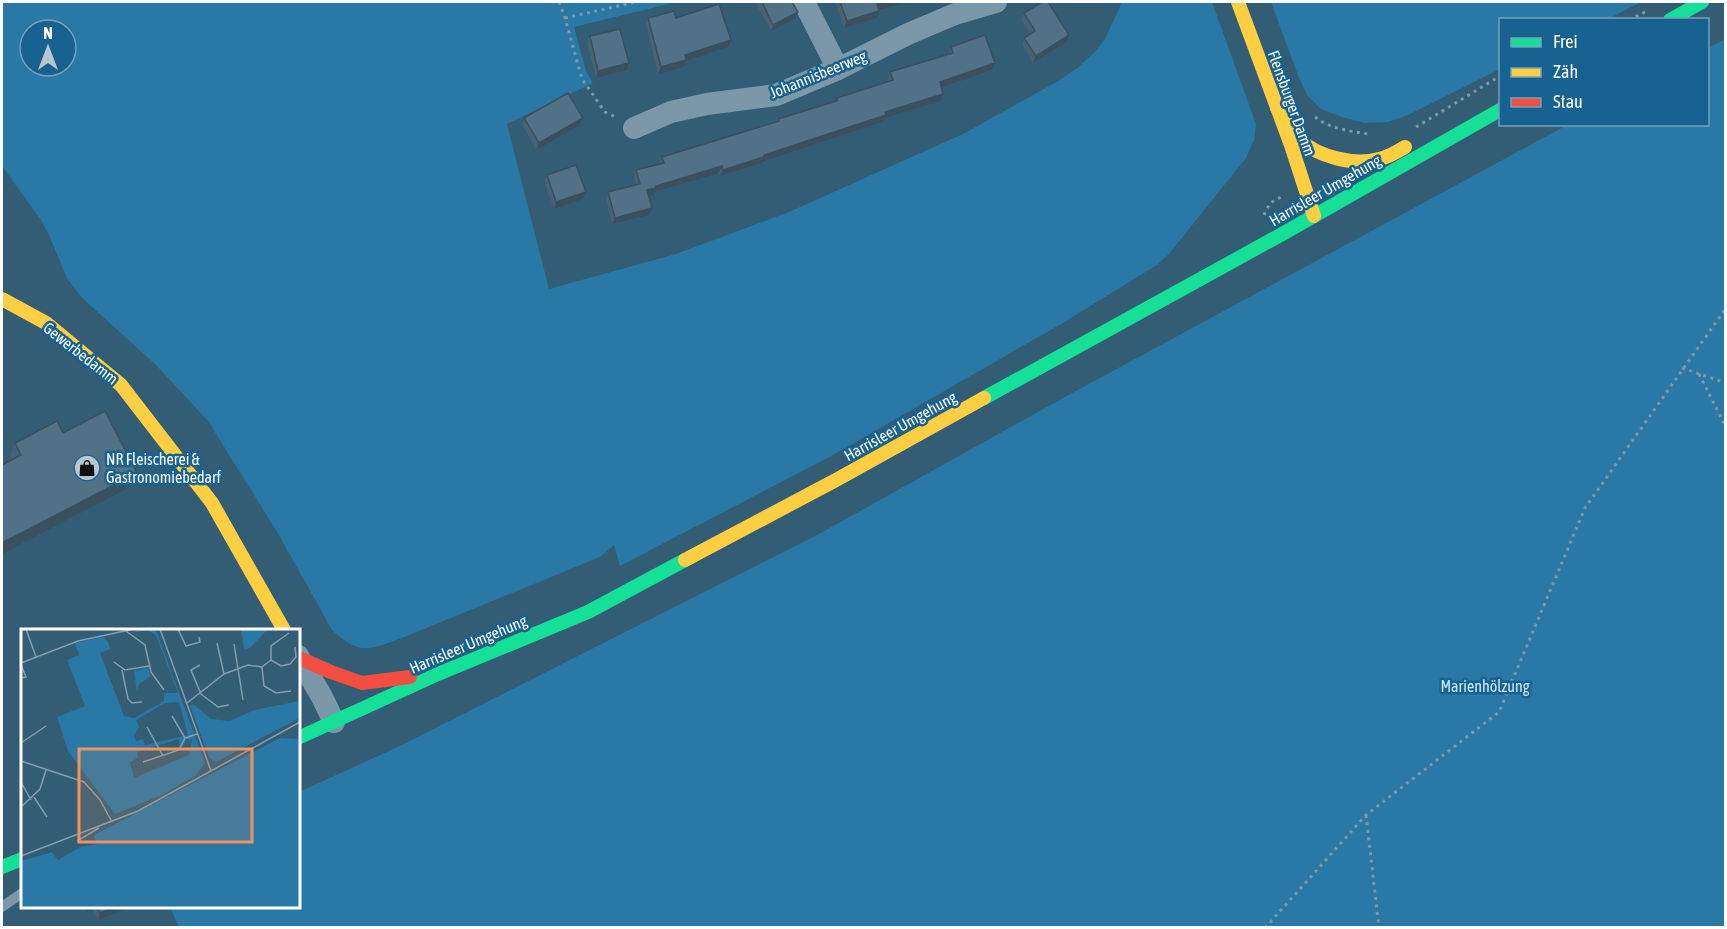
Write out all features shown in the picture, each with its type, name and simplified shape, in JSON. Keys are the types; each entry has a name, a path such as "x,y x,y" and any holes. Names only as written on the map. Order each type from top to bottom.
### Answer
{"main road":[{"name":"Flensburger Damm","path":"1238,2 1291,145 1314,216"},
{"path":"1674,18 1702,2"},
{"path":"1483,104 1499,100"},
{"path":"1277,108 1305,144 1321,153 1340,158 1373,161 1391,155 1421,138"},
{"name":"Harrisleer Umgehung","path":"300,737 438,674 588,612 846,474 1314,216 1499,111"},
{"name":"Gewerbedamm","path":"2,299 46,323 122,385 212,503 283,629"},
{"path":"300,657 362,683 438,674"},
{"path":"2,867 21,859"}],"street":[{"path":"804,2 838,69"},
{"name":"Johannisbeerweg","path":"634,128 671,112 707,104 776,95 838,69 908,34 955,14 996,2"},
{"path":"300,659 334,722"}],"lane":[{"path":"2,907 21,894"}],"path":[{"path":"559,2 582,79 605,112 634,128"},
{"path":"565,18 636,2"},
{"path":"1407,129 1415,127 1499,77"},
{"path":"1308,111 1321,121 1341,129 1369,134"},
{"path":"1340,158 1359,132"},
{"path":"1260,221 1270,203 1303,186"},
{"path":"1265,927 1366,815 1499,712 1585,508 1725,308"},
{"path":"1682,368 1725,383"},
{"path":"1699,374 1725,427"},
{"path":"1366,815 1379,927"}],"green space":[{"path":"2,2 677,2 574,27 586,71 593,83 507,124 549,289 676,254 789,212 965,133 1077,68 1105,39 1122,2 1212,2 1256,124 1254,140 1246,158 1169,254 1157,265 1061,324 833,455 620,566 614,545 600,557 373,648 350,644 332,630 276,530 208,421 156,365 81,297 67,278 41,220 2,166"},
{"path":"1271,2 1641,2 1610,18 1499,18 1499,70 1408,115 1388,122 1364,123 1321,109 1307,95"},
{"name":"Marienhölzung","path":"1725,39 1725,927 179,927 170,908 300,908 300,792 402,745 817,535 1063,398 1565,126 1709,126 1709,47"}],"building":[{"path":"762,2 792,2 798,12 773,25"},
{"path":"840,2 887,2 877,4 879,11 847,21"},
{"path":"1042,2 1048,2 1069,35 1036,56 1024,38 1035,31 1024,13"},
{"path":"719,4 731,40 685,55 686,60 661,67 648,18 674,11 676,18"},
{"path":"620,29 629,63 598,71 590,36"},
{"path":"985,35 995,63 940,82 943,94 885,112 886,115 764,155 764,157 723,170 722,166 656,186 656,188 647,190 652,208 615,218 608,192 640,184 636,170 664,163 662,157 779,121 778,119 837,101 837,98 893,80 890,72 953,53 951,47"},
{"path":"568,93 583,118 539,143 524,118"},
{"path":"576,165 586,192 556,202 547,175"},
{"path":"105,411 137,473 2,543 2,465 21,455 15,443 57,421 63,433"},
{"path":"98,908 111,908 100,913"}],"traffic: fast":[{"path":"1674,18 1702,2"},
{"path":"984,398 1284,233 1499,111"},
{"path":"300,737 438,674 588,612 685,560"},
{"path":"2,867 21,859"}],"traffic: slow":[{"path":"1238,2 1291,145 1314,216"},
{"path":"1277,108 1299,139 1326,155 1348,160 1369,161 1386,157 1405,147"},
{"path":"2,299 46,323 121,385 212,503 283,629"},
{"path":"685,560 984,398"}],"traffic: jam":[{"path":"300,658 362,683 410,677"}],"place":[{"name":"NR Fleischerei & Gastronomiebedarf","path":"87,468"}]}
